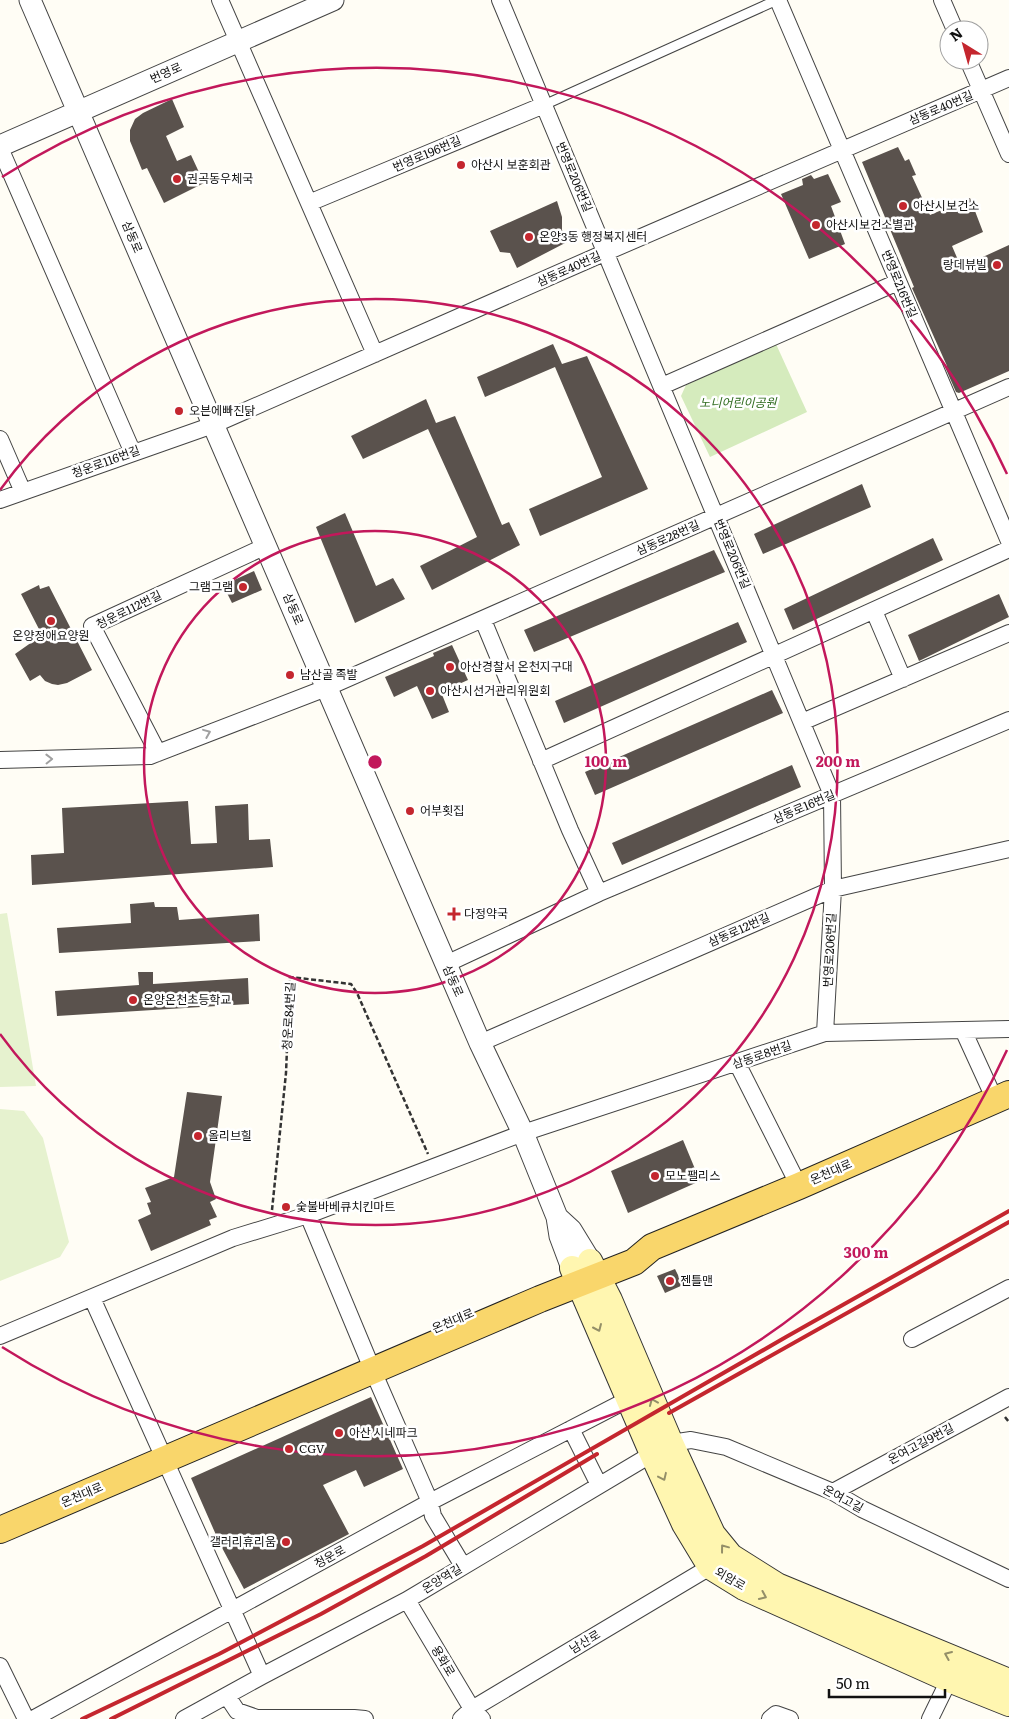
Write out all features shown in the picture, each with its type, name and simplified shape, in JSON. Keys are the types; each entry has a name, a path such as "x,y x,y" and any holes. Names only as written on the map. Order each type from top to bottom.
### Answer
{"main road":[{"name":"온천대로","path":"0,1530 162,1455 585,1272 626,1248 652,1247 799,1186 1002,1097"},
{"name":"외암로","path":"585,1272 629,1399 714,1534 731,1556 777,1585 1009,1681"},
{"name":"외암로","path":"585,1272 661,1448 684,1524 710,1568 744,1588 949,1680 1009,1704"},
{"name":"온천대로","path":"0,1519 162,1455"}],"street":[{"name":"삼동로","path":"30,0 480,1042 523,1133 557,1217 571,1230 585,1272"},
{"path":"220,0 375,354"},
{"name":"번영로","path":"133,452 0,147 333,0"},
{"name":"번영로206번길","path":"500,0 832,795 833,889 825,1033"},
{"name":"번영로216번길","path":"778,0 1009,541"},
{"path":"942,0 951,20"},
{"path":"973,70 1009,154"},
{"name":"삼동로40번길","path":"213,425 606,252 1009,78"},
{"name":"번영로196번길","path":"309,203 544,105"},
{"path":"662,386 898,282"},
{"name":"삼동로28번길","path":"326,688 1009,387"},
{"name":"청운로116번길","path":"0,500 213,425"},
{"path":"0,439 23,492"},
{"name":"청운로112번길","path":"158,753 92,626 266,546"},
{"path":"541,762 1009,549"},
{"path":"874,611 903,679"},
{"path":"483,620 541,762 599,893"},
{"path":"802,722 1009,633"},
{"path":"0,760 150,756 326,688"},
{"name":"삼동로16번길","path":"446,964 599,893 1009,720"},
{"name":"삼동로12번길","path":"480,1042 833,889 1009,849"},
{"name":"삼동로8번길","path":"523,1133 825,1033 1009,1029"},
{"path":"964,1030 1002,1097"},
{"path":"737,1063 799,1186"},
{"path":"0,1336 233,1238 308,1215 523,1133"},
{"path":"308,1215 370,1365 430,1502 433,1516 463,1566"},
{"path":"912,1339 1009,1288"},
{"path":"92,1298 262,1676"},
{"name":"온여고길9번길","path":"833,1492 1009,1397"},
{"name":"청운로","path":"33,1719 430,1502 629,1399"},
{"path":"571,1429 599,1485"},
{"name":"온여고길","path":"661,1448 690,1440 726,1448 833,1492 862,1510 1009,1580"},
{"name":"온양역길","path":"184,1719 407,1600 661,1448"},
{"name":"남산로","path":"472,1716 710,1568"},
{"name":"용화로","path":"407,1600 472,1716"},
{"path":"0,1666 26,1719"},
{"path":"930,1719 949,1680"},
{"path":"227,1696 237,1711 257,1718 365,1719"},
{"path":"770,1719 776,1714 790,1719"}],"lane":[{"path":"544,105 778,0"}],"path":[{"name":"청운로84번길","path":"270,1226 286,1073 290,976 351,984 433,1167"}],"green space":[{"name":"노니어린이공원","path":"776,344 807,412 710,457 681,396 686,385"},
{"path":"7,913 36,1086 0,1087 0,914"},
{"path":"0,1109 24,1111 43,1138 69,1242 60,1257 0,1281"}],"building":[{"path":"172,99 184,127 166,136 177,161 191,155 204,183 164,203 147,168 142,170 130,141 130,130 135,119 143,113"},
{"path":"898,147 905,161 909,159 916,175 912,176 930,215 970,198 983,232 952,246 961,267 1009,245 1009,371 959,393 956,392 945,367 947,366 912,288 914,287 862,162"},
{"name":"아산시보건소별관","path":"828,174 841,202 831,206 845,244 809,259 781,194 803,185 802,179 811,175 814,179"},
{"name":"온양3동 행정복지센터","path":"557,201 562,217 562,230 567,242 517,268 510,253 500,252 490,231"},
{"path":"553,344 562,364 587,356 648,489 540,536 529,509 602,477 555,367 485,397 477,377"},
{"path":"426,399 436,423 455,416 502,525 509,522 520,545 432,590 420,566 477,537 428,429 363,459 351,436"},
{"path":"862,484 871,507 763,554 754,534"},
{"path":"345,513 376,586 393,578 405,599 355,623 316,527"},
{"path":"933,538 943,560 793,630 784,609"},
{"path":"714,550 725,572 534,652 524,630"},
{"name":"그램그램","path":"254,571 262,590 232,603 223,585"},
{"name":"온양정애요양원","path":"39,585 40,589 49,586 92,670 67,683 52,684 45,681 40,675 30,681 15,654 42,635 21,594"},
{"path":"999,594 1009,617 919,661 908,635"},
{"path":"738,622 747,642 564,723 555,701"},
{"path":"452,645 468,680 441,692 449,712 432,719 417,686 394,697 385,677 434,656 433,653"},
{"path":"772,690 783,713 595,795 585,772"},
{"path":"792,765 801,787 622,865 612,843"},
{"path":"188,801 191,844 217,843 215,806 248,804 249,840 270,839 273,867 32,885 31,855 64,853 62,808"},
{"path":"154,902 155,907 177,907 179,920 259,914 260,941 59,953 57,928 131,923 130,904"},
{"path":"138,972 153,972 153,984 248,978 249,1004 57,1016 55,991 139,985"},
{"name":"올리브힐","path":"187,1092 222,1096 210,1182 216,1199 210,1202 217,1217 209,1220 211,1225 151,1251 138,1220 151,1214 147,1203 151,1202 145,1188 174,1177"},
{"name":"모노팰리스","path":"683,1140 700,1181 628,1213 611,1171"},
{"name":"젠틀맨","path":"675,1269 683,1285 665,1293 657,1276"},
{"name":"아산 시네파크","path":"371,1397 403,1469 364,1487 356,1470 323,1485 349,1534 244,1589 220,1544 191,1478"}],"railway":[{"path":"82,1719 219,1654 423,1546 1009,1211"},
{"path":"669,1413 1009,1222"},
{"path":"111,1719 321,1614 426,1556 597,1454"}],"place":[{"name":"아산시 보훈회관","path":"461,165"},
{"name":"권곡동우체국","path":"177,179"},
{"name":"아산시보건소","path":"903,206"},
{"name":"아산시보건소별관","path":"816,225"},
{"name":"온양3동 행정복지센터","path":"529,237"},
{"name":"랑데뷰빌","path":"997,265"},
{"name":"오븐에빠진닭","path":"179,411"},
{"name":"그램그램","path":"243,587"},
{"name":"온양정애요양원","path":"51,621"},
{"name":"아산경찰서 온천지구대","path":"450,667"},
{"name":"남산골 족발","path":"290,675"},
{"name":"아산시선거관리위원회","path":"430,691"},
{"name":"어부횟집","path":"410,811"},
{"name":"다정약국","path":"454,914"},
{"name":"온양온천초등학교","path":"133,1000"},
{"name":"올리브힐","path":"198,1136"},
{"name":"모노팰리스","path":"655,1176"},
{"name":"숯불바베큐치킨마트","path":"286,1207"},
{"name":"젠틀맨","path":"670,1281"},
{"name":"아산 시네파크","path":"339,1433"},
{"name":"CGV","path":"289,1449"},
{"name":"갤러리휴리움","path":"286,1542"}]}
